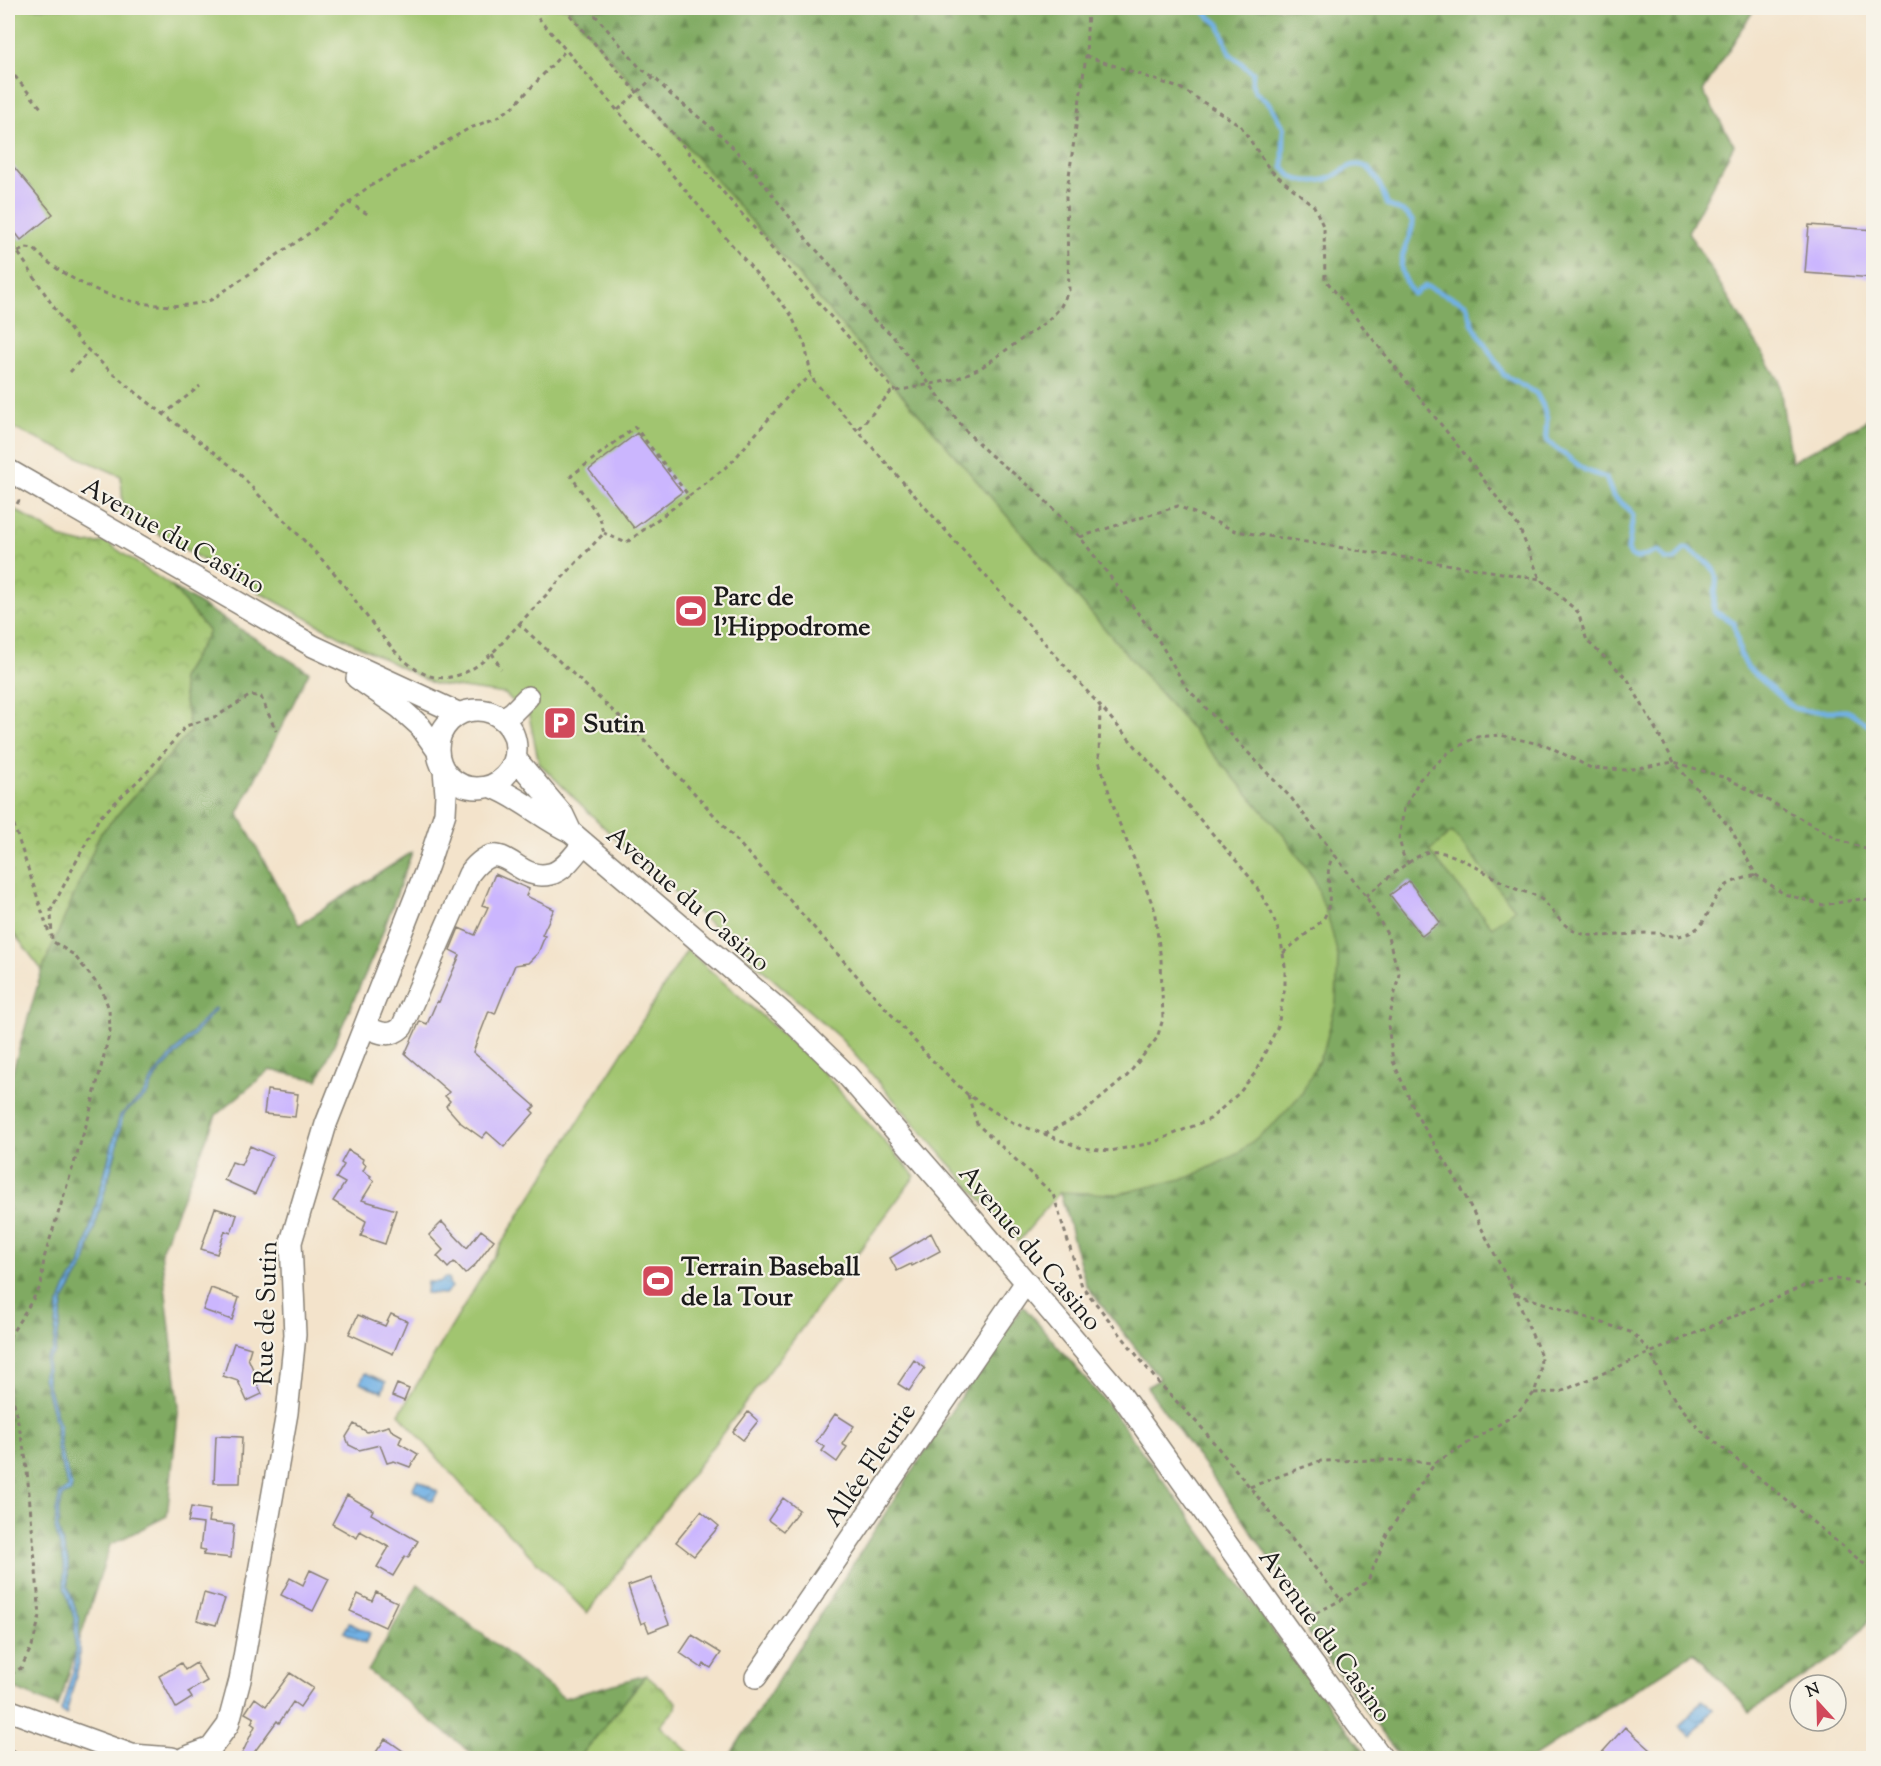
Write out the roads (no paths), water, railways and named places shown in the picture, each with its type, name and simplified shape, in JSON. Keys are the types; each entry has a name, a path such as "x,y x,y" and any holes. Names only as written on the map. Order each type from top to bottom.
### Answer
{"street":[{"name":"Avenue du Casino","path":"8,470 313,646"},
{"path":"313,646 460,714"},
{"path":"313,646 400,708 420,726 437,750"},
{"path":"502,719 528,698"},
{"path":"484,787 502,780 510,770 515,758 516,747 514,736 502,719 493,713 471,710 460,714 444,728 439,739 437,750 444,770 453,780 464,786 484,787 520,800 577,838"},
{"path":"515,758 563,815 577,838"},
{"name":"Rue de Sutin","path":"184,1758 211,1748 228,1725 240,1680 287,1413 295,1335 291,1242 326,1124 429,865 445,813 444,770"},
{"name":"Rue de Sutin","path":"429,865 462,802 484,787"},
{"name":"Avenue du Casino","path":"577,838 783,1013 846,1074 1119,1392 1382,1758"},
{"path":"365,1027 389,1034 397,1032 402,1027 470,874 479,861 498,855 537,875 552,874 565,865 577,838"},
{"name":"Allée Fleurie","path":"756,1677 1018,1294 1028,1284"},
{"path":"8,1710 132,1755 172,1758"}],"water":[{"path":"214,1008 216,1009 157,1075 147,1095 126,1112 122,1119 117,1148 84,1266 64,1300 55,1353 48,1360 47,1382 60,1426 60,1448 72,1486 71,1492 63,1496 59,1509 58,1527 68,1561 68,1586 79,1620 79,1664 66,1715 61,1711 75,1664 75,1621 64,1587 64,1563 55,1528 60,1493 68,1488 57,1450 56,1424 43,1378 46,1358 53,1350 58,1307 66,1287 80,1266 120,1115 143,1095 155,1074"},
{"path":"444,1278 449,1278 452,1287 445,1294 426,1293 427,1282 440,1282"},
{"path":"365,1373 386,1382 382,1392 360,1383"},
{"path":"417,1480 438,1492 432,1501 412,1490"},
{"path":"349,1623 370,1633 365,1643 344,1632"},
{"path":"1702,1700 1713,1709 1691,1737 1680,1727"}],"waterway":[{"path":"1201,8 1219,24 1230,54 1253,73 1252,83 1255,92 1270,104 1284,128 1283,167 1289,174 1301,180 1316,181 1330,178 1353,165 1363,165 1375,176 1388,205 1407,214 1413,222 1401,265 1403,275 1413,294 1426,286 1466,304 1473,325 1504,375 1536,393 1547,419 1548,442 1585,470 1606,478 1613,496 1629,509 1633,516 1628,550 1631,556 1638,558 1658,551 1666,560 1675,560 1684,549 1688,549 1700,557 1715,572 1714,611 1734,623 1740,653 1747,667 1794,708 1807,711 1847,711 1874,729"}],"railway":[{"path":"8,1752 21,1758"}],"place":[{"name":"Parc de l'Hippodrome","path":"691,611"},
{"name":"Sutin","path":"560,723"},
{"name":"Terrain Baseball de la Tour","path":"658,1281"}]}
